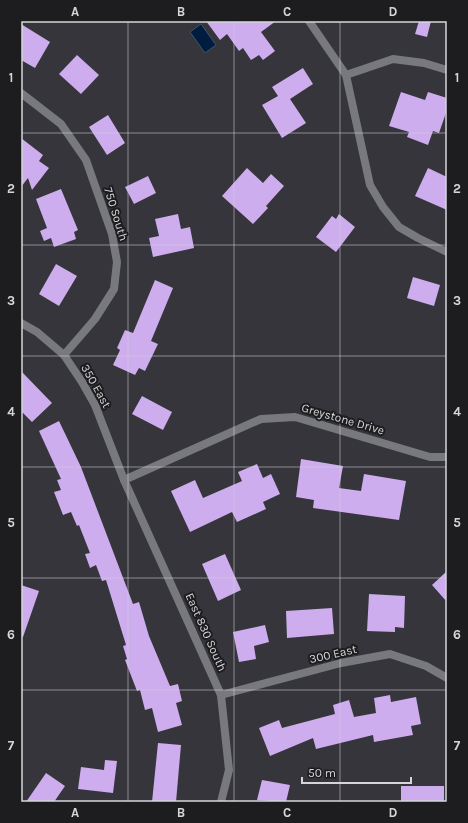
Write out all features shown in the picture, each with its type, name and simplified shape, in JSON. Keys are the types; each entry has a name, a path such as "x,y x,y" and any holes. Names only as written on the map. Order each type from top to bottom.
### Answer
{"street":[{"path":"310,21 346,75 370,185 383,207 399,226 447,252"},
{"path":"346,75 393,59 424,63 447,70"},
{"name":"750 South","path":"21,93 61,124 86,160 112,234 117,262 114,289 95,319 64,355"},
{"name":"350 East","path":"21,323 37,332 64,355 82,382 94,405 124,480"},
{"name":"Greystone Drive","path":"124,480 261,419 295,417 430,457 447,457"},
{"name":"East 830 South","path":"124,480 221,695 229,770 221,802"},
{"name":"300 East","path":"221,695 341,663 390,654 426,666 447,678"}],"water":[{"path":"201,24 216,45 205,53 190,32"}],"building":[{"path":"206,21 276,21 261,32 275,51 263,60 259,55 251,60 243,48 239,51 227,34 220,40"},
{"path":"419,21 431,21 427,37 415,34"},
{"path":"21,24 50,42 35,68 21,60"},
{"path":"77,55 99,75 81,94 59,74"},
{"path":"303,68 313,84 290,99 306,123 282,138 262,105 278,96 272,87"},
{"path":"401,92 425,100 428,92 447,98 447,110 439,133 433,131 428,145 407,137 409,132 389,126"},
{"path":"108,115 125,143 107,155 89,127"},
{"path":"21,138 43,155 39,161 49,168 32,190 28,178 21,187"},
{"path":"247,168 263,183 271,174 284,186 266,206 268,208 253,224 222,196"},
{"path":"428,168 447,177 447,210 415,196"},
{"path":"148,176 156,193 134,204 125,187"},
{"path":"61,189 78,230 74,232 76,239 54,247 51,238 44,241 40,231 47,228 36,199"},
{"path":"178,214 181,229 190,227 194,248 153,257 149,238 159,236 155,219"},
{"path":"339,214 355,227 336,252 316,237 332,216 336,219"},
{"path":"56,264 77,276 59,306 39,294"},
{"path":"413,277 440,285 434,306 407,298"},
{"path":"155,280 173,288 151,341 158,344 145,371 139,368 135,375 113,365 120,350 117,348 125,330 133,333"},
{"path":"21,371 52,403 32,422 21,411"},
{"path":"142,396 172,412 163,430 132,414"},
{"path":"59,421 81,467 133,604 139,602 149,636 170,686 178,684 182,701 176,703 182,725 158,732 152,708 145,710 140,690 137,691 125,660 127,659 123,646 126,645 106,580 102,581 96,565 90,568 85,554 90,553 79,525 77,526 71,512 63,515 54,492 61,490 57,480 61,479 39,431"},
{"path":"301,459 343,466 339,488 361,491 364,474 406,481 399,520 313,508 314,500 296,497"},
{"path":"257,464 263,478 271,474 280,494 263,502 266,509 237,522 232,512 190,532 171,491 195,480 203,498 242,481 238,472"},
{"path":"225,554 241,590 218,601 202,564"},
{"path":"447,571 447,602 432,585"},
{"path":"21,585 39,591 23,637 21,637"},
{"path":"369,594 405,596 404,628 395,627 395,632 367,631"},
{"path":"332,608 334,634 287,638 286,611"},
{"path":"265,625 269,642 254,646 256,659 239,662 233,632"},
{"path":"390,695 391,702 416,697 421,724 411,726 413,735 374,742 373,735 316,749 313,738 270,756 259,728 279,720 282,728 335,714 333,705 349,700 354,717 376,713 374,698"},
{"path":"158,743 181,745 176,802 152,802"},
{"path":"105,760 117,761 113,793 78,789 81,767 104,770"},
{"path":"46,773 65,786 54,802 26,802"},
{"path":"262,780 290,785 286,802 257,800"},
{"path":"401,786 444,786 444,802 401,802"}]}
